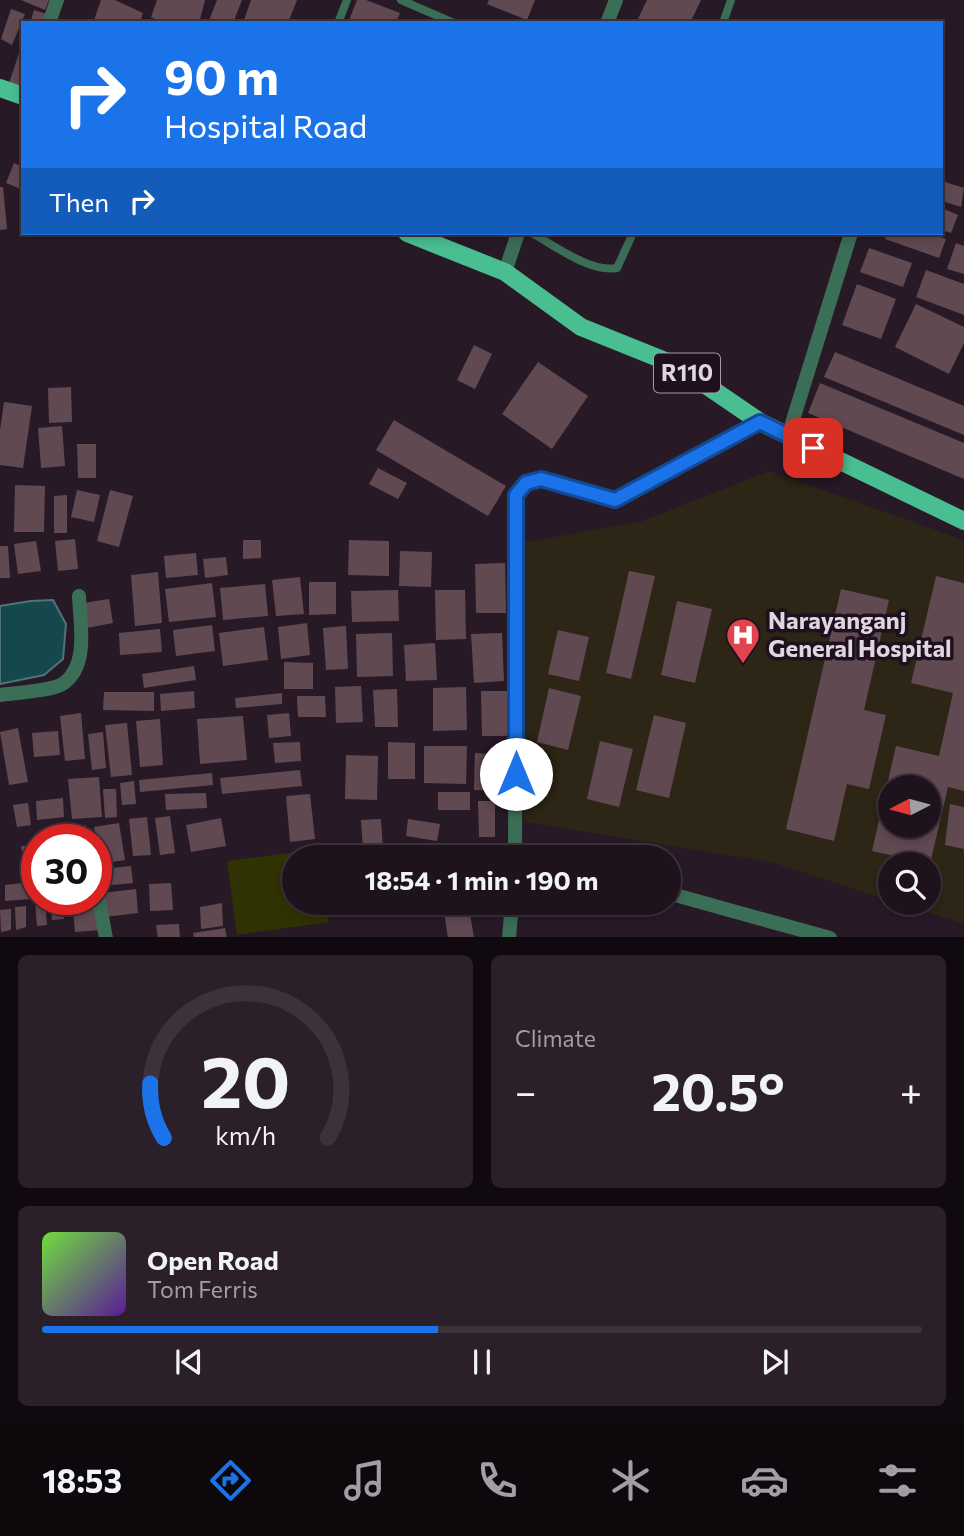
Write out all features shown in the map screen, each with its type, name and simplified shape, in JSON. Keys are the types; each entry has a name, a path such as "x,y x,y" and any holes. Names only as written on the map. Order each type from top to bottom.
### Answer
{"main road":[{"path":"0,88 21,95"},
{"name":"R110","path":"412,235 505,272 581,327 678,366 760,422 964,522"}],"street":[{"path":"50,21 57,0"},
{"path":"608,21 616,0"},
{"path":"505,272 517,235"},
{"path":"788,436 850,235"},
{"path":"515,845 516,495 526,483 541,479 615,500 760,422"},
{"path":"0,695 36,691 63,684 78,665 81,638 79,596"},
{"path":"681,897 830,937"},
{"path":"102,915 106,937"},
{"path":"509,937 511,915"}],"lane":[{"path":"339,21 347,0"},
{"path":"401,0 449,21"},
{"path":"724,21 732,0"},
{"path":"536,235 594,267 606,270 617,268 632,235"}],"shaded area":[{"name":"Narayanganj General Hospital","path":"769,471 964,540 964,924 936,915 941,915 941,852 878,852 878,897 771,862 681,847 681,845 666,845 524,822 519,543 640,522"},
{"path":"53,600 66,624 63,659 44,675 0,684 0,606"},
{"path":"282,854 282,915 328,915 329,922 237,935 227,861"}],"building":[{"path":"21,0 49,0 45,10"},
{"path":"101,0 115,0 143,13 141,21 94,21"},
{"path":"157,0 205,0 200,21 159,21 151,17"},
{"path":"217,0 242,0 234,21 209,21"},
{"path":"251,0 297,0 289,21 244,21"},
{"path":"357,0 366,0 400,13 397,21 349,21"},
{"path":"489,0 535,0 527,20 487,4"},
{"path":"647,0 701,0 691,21 637,21"},
{"path":"11,9 25,14 12,45 1,39"},
{"path":"34,10 47,14 45,21 31,21"},
{"path":"21,47 21,91 8,86"},
{"path":"14,163 21,166 21,189 6,183"},
{"path":"943,181 964,188 961,207 943,201"},
{"path":"0,187 3,187 7,229 0,230"},
{"path":"943,208 958,215 951,233 943,230"},
{"path":"886,235 933,235 946,239 939,258 885,239"},
{"path":"956,243 964,246 964,274 947,269"},
{"path":"869,248 912,263 903,287 860,272"},
{"path":"926,270 964,284 964,315 916,297"},
{"path":"857,284 896,299 881,339 842,325"},
{"path":"916,304 964,327 964,343 949,374 895,347"},
{"path":"474,345 492,354 475,389 457,380"},
{"path":"835,352 964,406 964,435 824,377"},
{"path":"538,362 588,396 552,449 502,414"},
{"path":"820,383 964,443 964,479 808,413"},
{"path":"71,387 72,422 49,423 48,388"},
{"path":"4,402 32,406 23,468 0,465 0,430"},
{"path":"394,420 506,486 488,516 376,450"},
{"path":"62,426 65,466 41,468 38,428"},
{"path":"77,444 96,444 96,478 78,478"},
{"path":"378,468 407,483 398,499 369,484"},
{"path":"15,485 45,486 44,532 14,532"},
{"path":"77,490 100,495 94,522 71,517"},
{"path":"110,490 133,496 119,547 97,541"},
{"path":"67,495 67,533 54,533 54,496"},
{"path":"75,539 78,569 58,571 55,541"},
{"path":"243,540 261,540 261,558 243,559"},
{"path":"349,540 389,541 389,576 348,575"},
{"path":"36,541 41,571 18,574 14,544"},
{"path":"0,546 8,546 10,578 0,578"},
{"path":"400,551 432,552 431,587 399,586"},
{"path":"196,553 198,575 166,578 164,556"},
{"path":"226,557 228,575 205,578 203,559"},
{"path":"505,563 506,613 476,613 475,564"},
{"path":"629,571 655,576 631,679 606,673"},
{"path":"158,572 162,623 135,626 131,575"},
{"path":"936,576 964,583 964,791 948,787 942,813 942,775 889,775 896,746 939,756 953,693 911,683"},
{"path":"300,577 304,614 276,616 272,580"},
{"path":"309,582 336,582 336,614 309,615"},
{"path":"212,583 216,617 169,622 165,589"},
{"path":"265,584 268,616 223,620 220,588"},
{"path":"841,589 889,600 864,710 886,715 869,789 847,784 834,841 786,829"},
{"path":"398,590 399,621 352,622 351,591"},
{"path":"435,590 465,590 466,639 436,640"},
{"path":"109,599 113,623 87,628 83,603"},
{"path":"677,601 712,609 695,683 661,675"},
{"path":"307,623 310,655 281,659 278,627"},
{"path":"212,625 215,651 176,656 173,630"},
{"path":"346,626 348,669 326,670 323,628"},
{"path":"264,627 268,660 223,666 219,633"},
{"path":"160,629 162,652 120,655 119,633"},
{"path":"558,630 589,637 579,681 548,674"},
{"path":"392,633 393,676 357,677 356,634"},
{"path":"502,633 504,681 474,683 471,634"},
{"path":"435,643 437,680 406,681 404,645"},
{"path":"284,662 313,663 313,689 284,689"},
{"path":"194,666 196,680 144,688 142,674"},
{"path":"361,686 363,722 336,723 335,687"},
{"path":"466,687 467,730 433,731 433,688"},
{"path":"549,688 581,696 568,750 537,742"},
{"path":"397,689 398,727 375,727 373,690"},
{"path":"194,691 195,708 161,711 160,694"},
{"path":"481,691 508,691 508,736 482,736"},
{"path":"104,692 154,692 154,711 103,710"},
{"path":"282,693 282,704 236,708 235,698"},
{"path":"297,696 325,696 326,717 298,717"},
{"path":"81,713 85,759 65,761 60,716"},
{"path":"289,713 291,736 269,738 267,715"},
{"path":"654,715 686,723 669,798 636,790"},
{"path":"243,716 247,760 200,764 197,719"},
{"path":"160,719 163,765 140,767 136,721"},
{"path":"127,723 132,775 111,777 105,725"},
{"path":"18,728 28,782 9,785 0,732"},
{"path":"58,731 60,755 34,757 32,733"},
{"path":"103,732 106,768 92,770 88,734"},
{"path":"600,741 633,749 619,807 587,799"},
{"path":"300,742 301,761 275,763 273,743"},
{"path":"388,742 415,743 415,779 388,779"},
{"path":"424,746 467,746 466,784 424,783"},
{"path":"475,753 503,755 501,791 474,790"},
{"path":"346,755 378,756 377,800 345,799"},
{"path":"300,770 302,786 222,794 220,778"},
{"path":"212,773 213,785 140,792 139,780"},
{"path":"99,777 102,817 72,819 68,779"},
{"path":"134,781 136,804 122,805 120,783"},
{"path":"103,789 116,789 117,817 105,818"},
{"path":"438,792 470,792 470,810 438,810"},
{"path":"206,793 207,808 166,810 165,794"},
{"path":"310,794 315,839 290,842 286,796"},
{"path":"63,798 64,817 37,820 36,801"},
{"path":"478,801 495,801 495,837 479,837"},
{"path":"28,803 31,824 17,827 13,805"},
{"path":"950,804 964,807 964,849 945,845"},
{"path":"170,816 175,853 160,855 155,818"},
{"path":"147,817 151,855 133,856 129,819"},
{"path":"221,818 226,846 191,852 186,825"},
{"path":"381,819 383,845 363,845 361,820"},
{"path":"408,819 440,824 437,841 406,836"},
{"path":"119,823 125,860 112,862 112,824"},
{"path":"878,825 878,838 936,838 933,852 872,851"},
{"path":"131,866 133,883 112,885 112,868"},
{"path":"21,883 21,900 5,901 5,885"},
{"path":"171,883 173,910 150,911 149,884"},
{"path":"136,889 138,913 105,917 112,915 112,892"},
{"path":"222,903 223,926 201,929 200,907"},
{"path":"21,906 21,915 26,915 26,927 16,930 15,907"},
{"path":"11,909 11,930 1,932 0,910"},
{"path":"36,915 46,915 47,925 37,926"},
{"path":"52,915 64,915 64,919 52,920"},
{"path":"73,915 98,915 100,930 75,932"},
{"path":"444,915 470,915 474,937 448,937"},
{"path":"179,924 180,937 158,937 156,925"},
{"path":"225,928 227,937 194,937 193,933"}],"place":[{"name":"Narayanganj General Hospital","path":"743,665"}],"route":[{"path":"516,774 516,495 526,483 541,479 615,500 760,422 813,448"}]}
